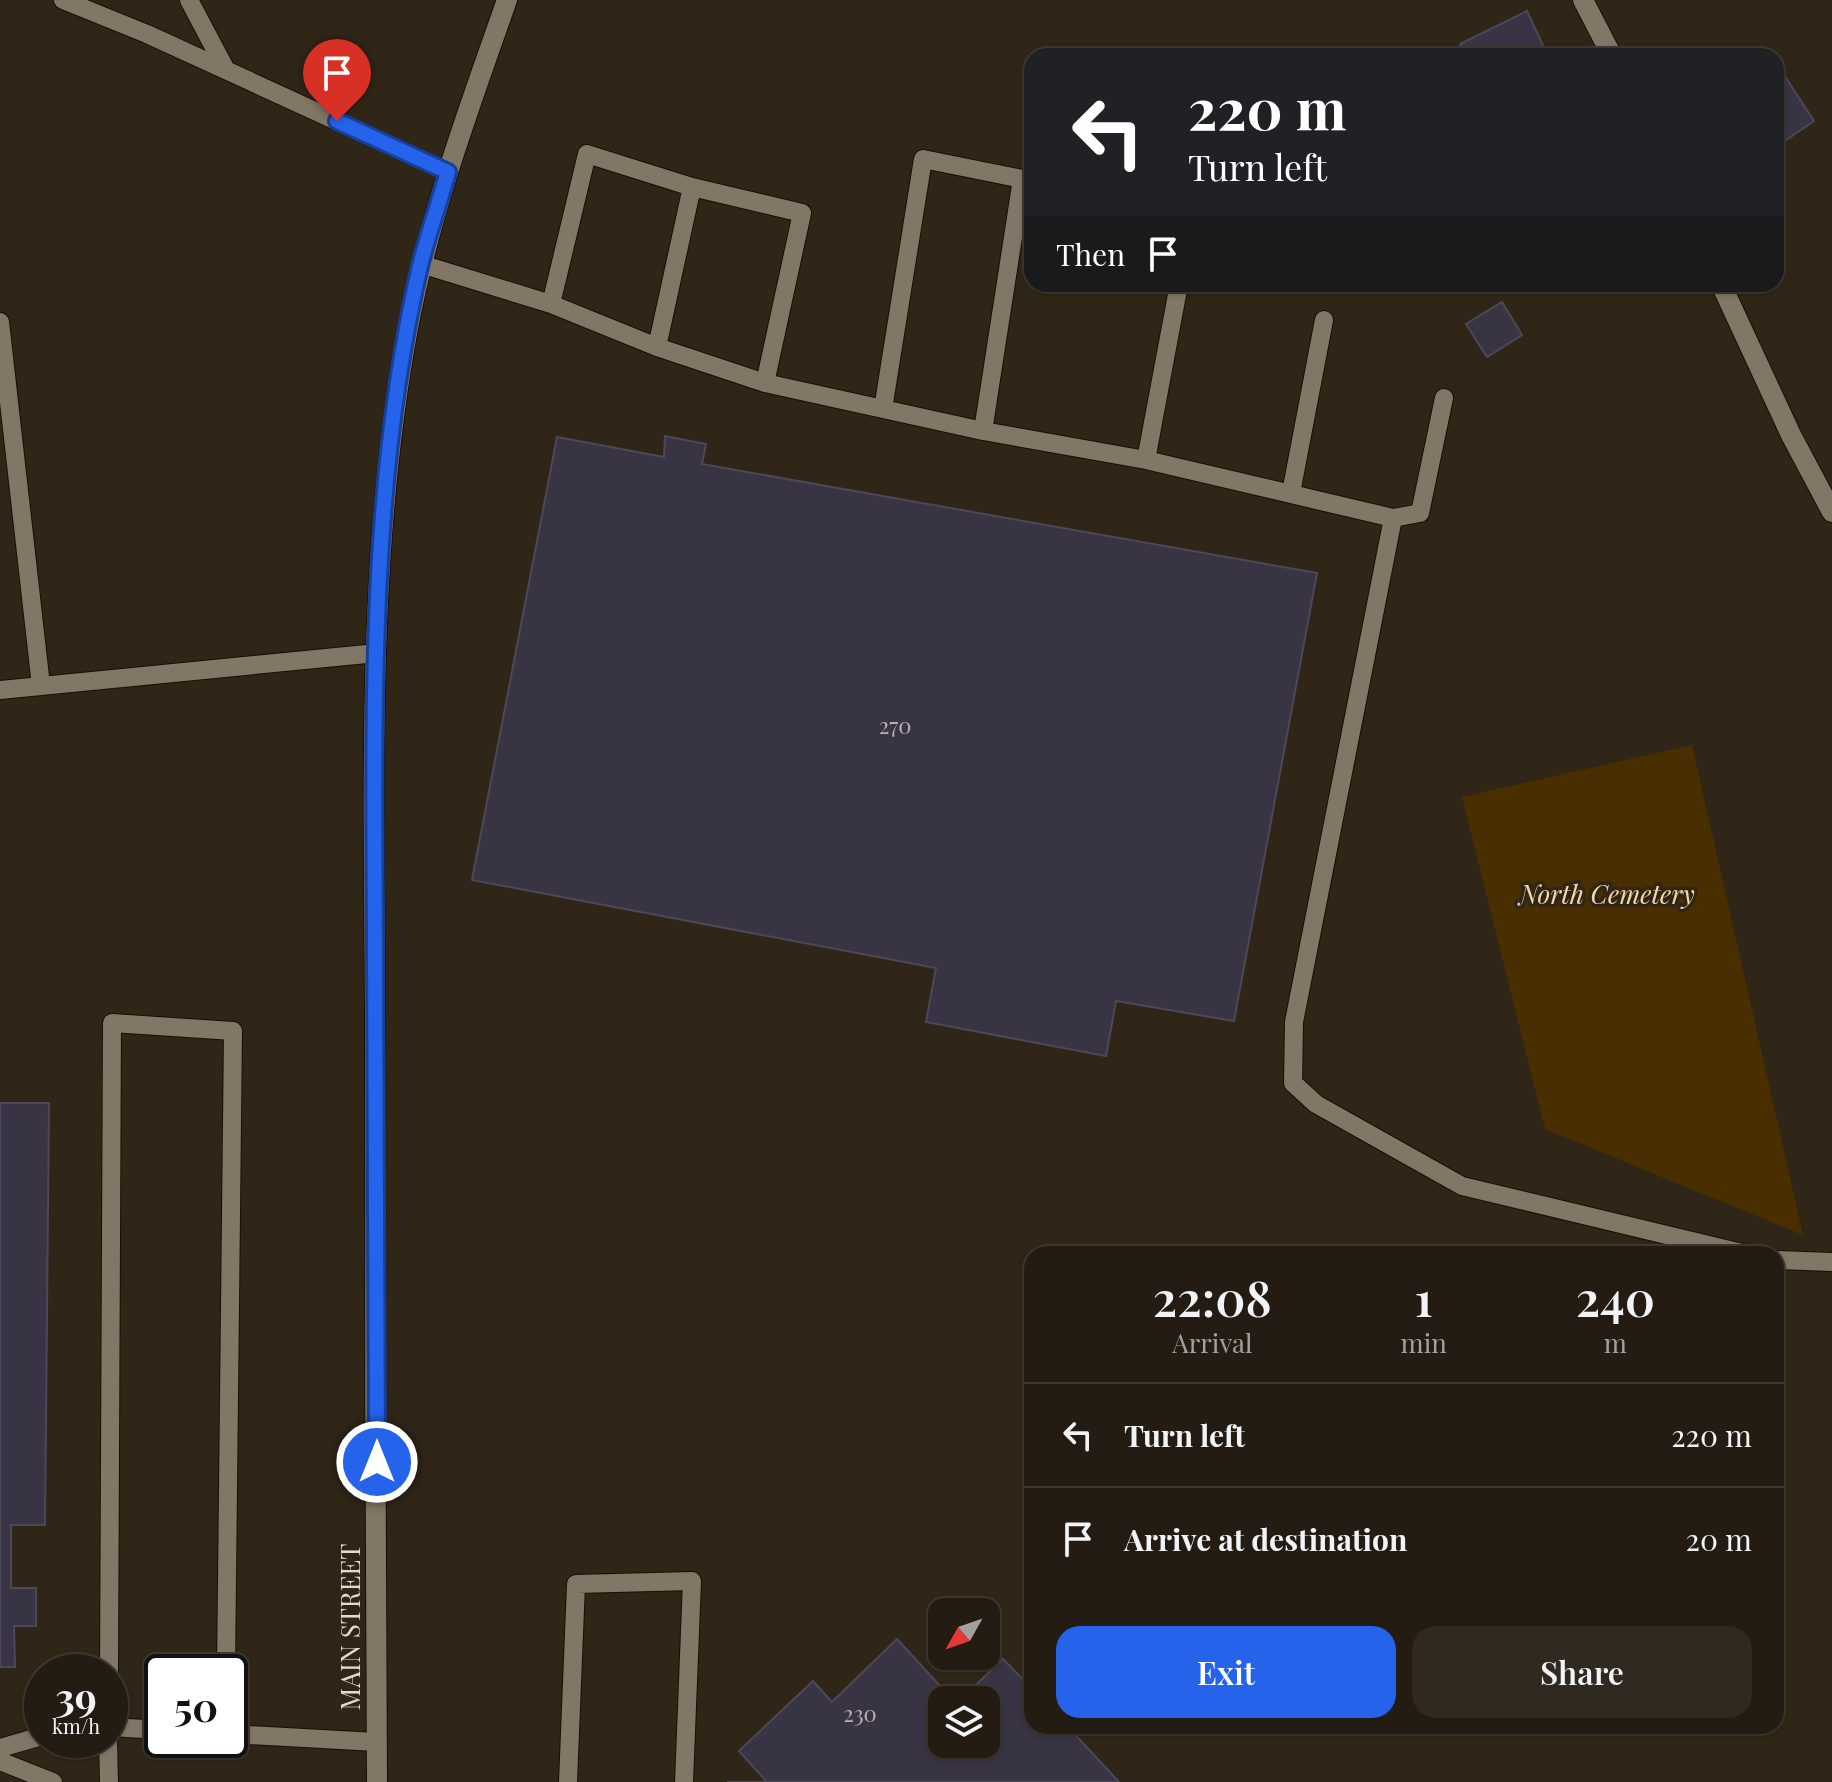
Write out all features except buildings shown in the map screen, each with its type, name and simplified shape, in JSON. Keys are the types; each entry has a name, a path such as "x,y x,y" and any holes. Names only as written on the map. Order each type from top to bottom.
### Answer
{"main road":[{"name":"MAIN STREET","path":"377,1782 374,825 377,653 385,506 393,420 421,264 448,172 507,0"},
{"path":"1583,0 1608,48"},
{"path":"1725,292 1791,435 1832,512"}],"lane":[{"path":"63,0 226,70 448,172"},
{"path":"189,0 226,70"},
{"path":"551,304 587,154 692,187 802,213 765,383"},
{"path":"883,409 923,159 1024,179"},
{"path":"657,347 692,187"},
{"path":"983,431 1024,197"},
{"path":"421,264 551,304 657,347 765,383 983,431 1146,460 1393,518 1420,513 1444,398"},
{"path":"1146,460 1178,292"},
{"path":"1291,493 1324,320"},
{"path":"0,322 41,686"},
{"path":"1393,518 1294,1022 1293,1083 1316,1104 1462,1186 1713,1246"},
{"path":"0,690 377,653"},
{"path":"109,1654 112,1023 233,1031 226,1654"},
{"path":"1784,1260 1832,1262"},
{"path":"568,1782 576,1584 692,1581 684,1782"},
{"path":"248,1735 376,1742"},
{"path":"0,1748 24,1741"},
{"path":"108,1758 108,1782"},
{"path":"0,1761 53,1782"}],"green space":[{"name":"North Cemetery","path":"1692,745 1803,1235 1545,1129 1462,797"}],"route":[{"path":"337,121 448,172 421,264 400,374 388,469 381,567 374,825 377,1462"}]}
